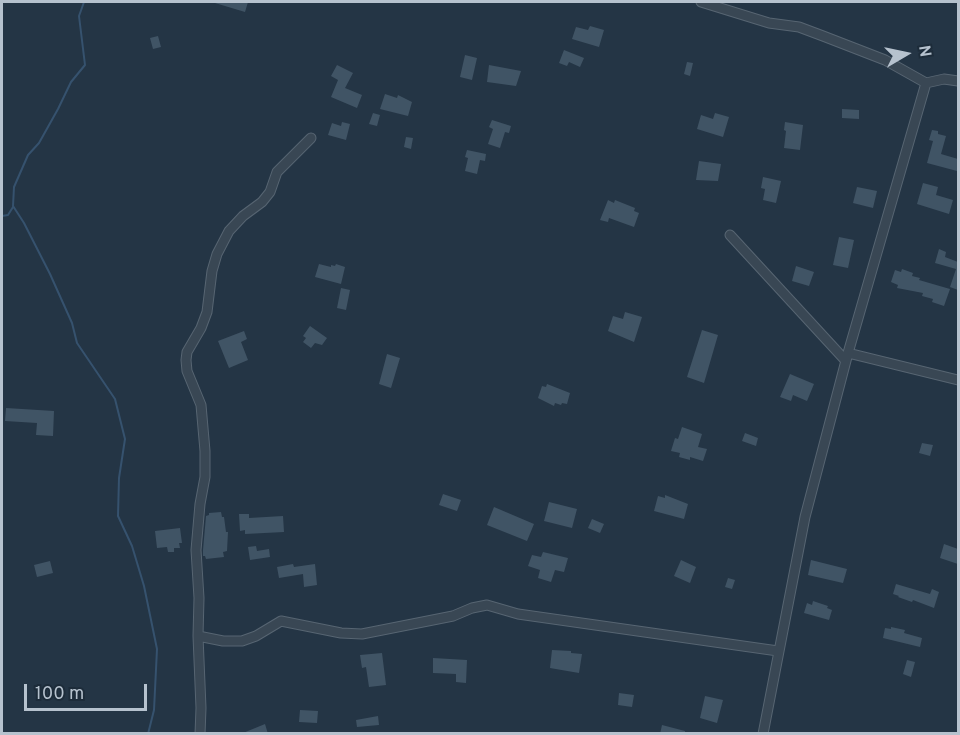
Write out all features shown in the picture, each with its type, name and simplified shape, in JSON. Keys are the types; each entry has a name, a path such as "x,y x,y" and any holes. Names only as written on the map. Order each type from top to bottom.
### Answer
{"street":[{"path":"701,2 769,23 799,27 885,60 926,83 944,79 958,81"},
{"path":"763,734 805,517 847,357 926,83"},
{"path":"200,734 199,598 196,550 205,477 205,451 201,405 187,371 187,352 207,312 212,271 217,254 229,231 243,216 262,202 270,192 277,171 311,138"},
{"path":"730,235 847,357 958,380"},
{"path":"198,636 222,641 242,641 256,636 281,621 341,633 362,634 453,616 487,605 518,614 778,651"}],"building":[{"path":"215,2 248,2 245,12"},
{"path":"590,26 604,30 599,47 572,39 576,27 588,30"},
{"path":"158,36 161,47 153,49 150,38"},
{"path":"564,50 584,58 580,67 569,62 567,66 559,63"},
{"path":"465,55 477,58 472,80 460,77"},
{"path":"687,62 693,63 690,76 684,74"},
{"path":"337,65 353,73 345,88 362,95 357,108 331,97 338,80 331,76"},
{"path":"489,65 521,71 516,86 487,82"},
{"path":"385,94 397,98 398,95 412,102 408,116 380,109"},
{"path":"842,109 859,110 859,119 842,118"},
{"path":"373,113 380,115 377,126 369,124"},
{"path":"715,113 729,117 723,137 697,129 701,115 713,119"},
{"path":"492,120 511,126 509,133 505,132 500,148 488,144 493,129 489,127"},
{"path":"342,122 350,124 346,140 328,135 332,123 341,126"},
{"path":"785,122 803,125 800,150 784,148"},
{"path":"932,130 946,136 941,154 958,159 957,171 927,163 933,141 929,140"},
{"path":"406,137 413,138 411,149 404,147"},
{"path":"467,150 486,154 485,161 480,160 477,174 465,171"},
{"path":"699,161 721,164 718,181 696,180"},
{"path":"763,177 781,181 776,203 763,200 765,189 761,188"},
{"path":"923,183 938,187 936,195 953,200 949,214 917,204"},
{"path":"857,187 877,191 873,208 853,203"},
{"path":"608,200 614,203 615,200 635,208 634,211 639,213 634,227 609,218 608,222 600,220"},
{"path":"839,237 854,240 848,268 833,265"},
{"path":"939,249 946,252 945,257 958,262 958,290 950,287 956,269 935,263"},
{"path":"319,264 331,267 336,264 345,267 341,284 315,277"},
{"path":"796,266 814,272 809,286 792,281"},
{"path":"902,269 913,273 912,276 920,278 919,280 950,289 944,306 932,302 933,299 922,296 923,293 897,288 898,285 891,282 895,270 901,272"},
{"path":"341,288 350,290 346,310 337,308"},
{"path":"625,312 642,317 634,342 608,331 613,316 623,319"},
{"path":"310,326 327,338 322,345 315,343 311,348 303,342 306,338 303,336"},
{"path":"702,330 718,335 704,383 687,377"},
{"path":"244,331 247,339 241,342 248,360 229,368 218,341"},
{"path":"387,354 400,358 391,388 379,384"},
{"path":"790,374 814,384 807,401 793,395 791,401 780,397"},
{"path":"547,384 570,393 567,404 555,403 554,406 538,398 542,386 546,387"},
{"path":"6,408 54,411 53,436 36,435 37,423 5,421"},
{"path":"682,427 702,434 698,447 707,449 703,461 690,457 690,460 679,457 680,453 671,451"},
{"path":"745,433 758,438 756,446 742,441"},
{"path":"922,443 933,445 930,456 919,453"},
{"path":"443,494 461,500 457,511 439,505"},
{"path":"665,495 688,504 684,519 654,511 658,496 665,498"},
{"path":"549,502 577,509 572,528 544,521"},
{"path":"494,507 534,524 527,541 487,525"},
{"path":"221,512 226,532 228,532 227,551 223,552 224,557 206,559 203,556 203,550 206,516 209,513"},
{"path":"239,514 249,514 249,518 283,516 284,532 245,534 245,530 240,531"},
{"path":"592,519 604,524 600,533 588,528"},
{"path":"180,528 182,543 179,543 180,548 174,548 174,552 168,552 167,547 157,548 155,531"},
{"path":"944,544 958,549 958,564 940,558"},
{"path":"256,546 257,551 269,549 270,557 250,560 248,547"},
{"path":"543,552 568,558 564,572 555,570 551,582 538,578 540,570 528,566 532,555 541,557"},
{"path":"681,560 696,567 690,583 674,576"},
{"path":"811,560 847,569 843,583 808,575"},
{"path":"50,561 53,573 37,577 34,565"},
{"path":"293,564 294,567 315,564 317,585 304,587 303,574 279,578 277,567"},
{"path":"728,578 735,580 732,589 725,587"},
{"path":"896,584 930,594 932,589 939,592 934,608 893,594"},
{"path":"813,601 828,606 827,608 832,610 829,620 804,613 807,603 812,605"},
{"path":"891,627 905,630 904,633 922,638 920,647 883,638 885,628 891,629"},
{"path":"552,650 582,654 579,673 550,668"},
{"path":"382,653 386,685 369,687 366,667 362,668 360,655"},
{"path":"433,658 467,660 466,683 456,682 456,674 433,673"},
{"path":"907,660 915,662 911,677 903,674"},
{"path":"619,693 634,695 632,707 618,705"},
{"path":"705,696 723,700 717,723 700,718"},
{"path":"300,710 318,711 317,723 299,722"},
{"path":"378,716 379,725 357,727 356,720"},
{"path":"265,724 268,734 243,734 243,733"},
{"path":"662,725 685,731 685,734 660,734"}],"waterway":[{"path":"84,2 79,16 85,65 71,82 39,143 28,155 14,187 13,206 50,274 72,323 77,343 115,399 125,439 119,478 118,516 132,546 144,586 157,649 154,710 148,734"},
{"path":"2,216 8,215 13,207"}]}
